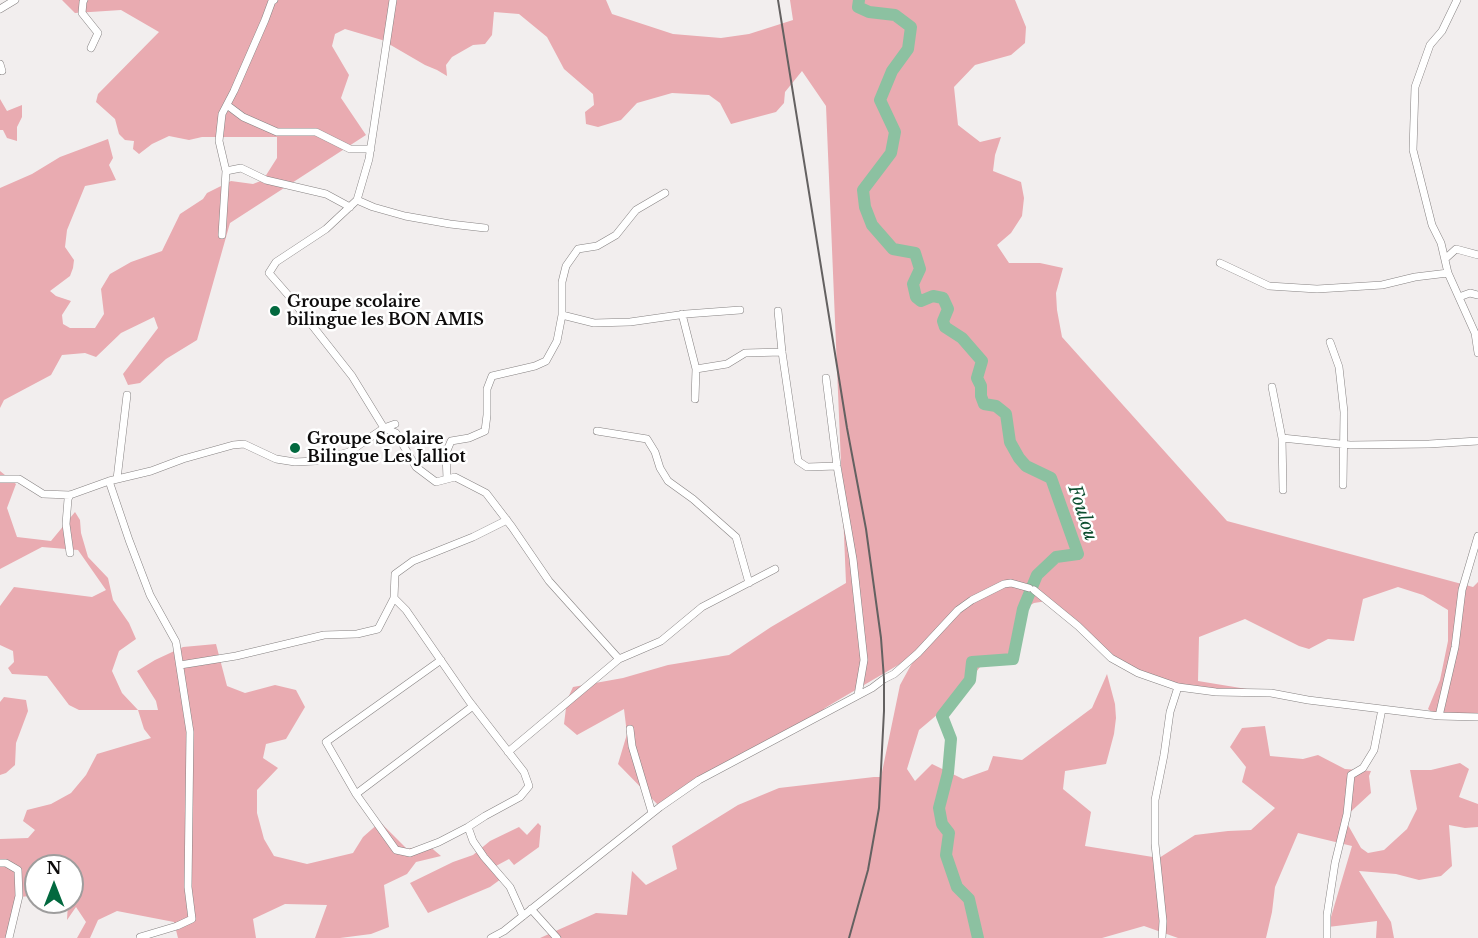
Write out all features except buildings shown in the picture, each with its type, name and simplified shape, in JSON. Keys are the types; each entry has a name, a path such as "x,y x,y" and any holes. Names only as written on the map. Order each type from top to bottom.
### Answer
{"street":[{"path":"0,9 15,0"},
{"path":"84,0 82,14 98,33 91,48"},
{"path":"222,235 226,171 219,141 222,114 274,0"},
{"path":"393,0 371,149 357,200 326,229 276,262 269,273 352,376 384,428 396,433 416,467 436,482 455,477 486,493 549,581 619,659"},
{"path":"1457,0 1442,31 1430,45 1415,87 1413,150 1432,225 1441,243 1448,273 1474,333 1478,353"},
{"path":"227,105 243,117 277,132 316,132 350,149 371,149"},
{"path":"226,171 241,168 266,180 326,194 350,207"},
{"path":"447,479 446,453 451,441 469,438 485,431 488,415 487,389 492,376 535,366 546,361 557,341 562,315 562,282 566,266 578,249 597,246 616,235 636,210 665,192"},
{"path":"357,200 405,216 485,228"},
{"path":"1445,259 1456,249 1478,255"},
{"path":"1220,263 1269,286 1317,289 1382,285 1415,277 1448,273"},
{"path":"1459,297 1470,293 1478,295"},
{"path":"562,315 594,323 740,310"},
{"path":"778,311 798,461 807,467 837,466"},
{"path":"682,315 696,369 695,399"},
{"path":"1330,342 1339,367 1344,412 1344,485"},
{"path":"696,369 727,364 745,353 782,352"},
{"path":"826,378 837,466 853,559 864,660 858,695"},
{"path":"1272,387 1282,438 1283,490"},
{"path":"127,395 113,480 129,540 150,595 176,642 190,732 188,887 192,920 140,938"},
{"path":"0,479 19,479 43,494 70,495 183,459 232,445 244,444 276,459 295,462 315,461 349,452 384,428 395,424"},
{"path":"597,431 647,440 668,481 710,513 736,537 748,583"},
{"path":"1282,438 1344,445 1478,441"},
{"path":"70,495 66,524 70,553"},
{"path":"180,665 236,656 324,635 357,634 378,629 393,598 395,574 412,561 473,537 507,520"},
{"path":"1439,716 1455,647 1462,590 1478,536"},
{"path":"508,752 619,659 661,641 702,607 775,569"},
{"path":"490,938 504,931 652,813 699,780 894,674 918,653 958,610 972,600 1004,584 1011,583 1031,589 1078,626 1111,658 1138,673 1178,687 1216,692 1271,693 1308,700 1439,716 1478,717"},
{"path":"393,598 406,610 441,660 473,706 524,772 529,786 520,796 468,827 411,853 396,850 356,794 326,742 441,660"},
{"path":"1162,938 1163,921 1155,844 1155,800 1170,712 1178,687"},
{"path":"356,794 473,706"},
{"path":"1327,938 1327,915 1335,863 1347,814 1351,775 1363,768 1374,750 1382,709"},
{"path":"630,729 632,746 652,813"},
{"path":"468,827 473,841 484,857 510,887 523,916"},
{"path":"0,863 6,863 18,870 19,896 9,938"},
{"path":"531,909 556,938"}],"shaded area":[{"path":"62,0 606,0 612,14 673,34 721,38 749,34 793,20 790,0 1015,0 1026,27 1025,43 1011,55 975,65 954,87 958,125 980,142 1001,137 993,171 1021,182 1024,198 1022,216 1011,233 997,245 1009,263 1040,263 1063,268 1056,293 1062,337 1227,521 1473,587 1478,582 1478,717 1435,715 1428,709 1440,680 1448,641 1448,610 1423,595 1398,587 1363,599 1354,641 1328,639 1309,649 1245,619 1199,637 1198,681 1271,693 1178,687 1138,673 1111,658 1047,601 1034,603 1023,609 1013,659 980,667 942,716 938,714 919,730 907,769 915,781 932,764 963,779 988,770 993,756 1022,760 1092,708 1107,674 1115,704 1116,718 1106,764 1065,771 1063,789 1091,812 1085,846 1159,858 1195,835 1251,830 1275,808 1242,782 1246,767 1230,747 1242,728 1265,726 1270,756 1303,759 1318,755 1345,769 1371,771 1369,776 1371,793 1344,818 1361,848 1368,853 1384,850 1407,829 1417,809 1410,770 1431,770 1460,763 1469,769 1459,797 1478,804 1478,827 1465,828 1449,825 1452,866 1441,876 1419,880 1396,874 1359,871 1391,922 1394,938 1376,938 1377,921 1328,927 1352,846 1298,833 1275,887 1266,938 1178,938 1144,926 1102,938 540,938 596,913 627,915 632,871 646,885 677,869 672,846 738,805 779,788 881,777 900,685 917,654 825,708 816,717 774,738 660,807 618,764 627,734 624,709 577,735 564,724 567,700 573,687 623,678 668,665 729,655 771,627 846,583 826,106 802,71 785,92 784,103 776,112 731,124 720,103 709,95 672,93 637,103 621,120 598,127 586,124 585,112 594,105 593,94 564,69 547,37 519,14 494,12 492,35 485,44 473,45 452,57 446,65 447,76 382,40 345,29 335,34 332,46 349,75 341,98 366,135 230,223 197,340 166,359 140,383 128,385 123,374 158,328 154,317 121,333 96,357 85,353 62,355 51,375 4,400 0,408 0,188 32,174 60,157 108,139 113,158 109,165 116,180 85,186 67,230 65,247 74,260 73,268 70,276 50,291 56,296 71,301 62,315 63,324 70,328 95,328 104,314 101,289 110,274 131,262 162,251 180,214 203,199 207,193 231,181 253,184 263,180 277,158 277,137 202,137 189,140 169,136 152,144 139,154 133,149 134,141 125,140 119,134 115,119 96,102 98,94 159,32 121,10 75,13"},
{"path":"0,99 7,111 22,105 22,117 17,127 17,141 7,138 3,130 0,130"},
{"path":"0,471 16,484 7,508 17,537 51,541 75,512 80,520 88,557 108,578 113,600 129,623 136,639 119,651 112,671 122,693 138,710 79,710 69,705 47,676 12,674 8,668 14,662 13,651 0,645 0,606 14,587 92,597 106,590 78,550 42,547 0,569"},
{"path":"216,644 227,686 245,693 275,685 296,690 305,707 286,739 266,744 263,758 278,768 257,790 257,813 264,839 274,856 307,864 353,853 363,837 380,822 407,849 428,845 441,856 416,862 407,874 384,885 389,927 371,934 315,938 327,905 285,904 253,919 256,938 178,938 174,922 117,911 98,920 90,938 77,938 86,922 81,914 84,914 84,854 24,854 24,897 21,897 20,909 11,916 6,938 0,938 0,839 28,838 35,830 23,821 27,810 51,804 71,793 86,775 97,754 151,738 144,729 138,710 158,710 156,701 137,671 183,647"},
{"path":"4,697 26,700 28,711 16,743 15,765 0,775 0,702"},
{"path":"538,823 541,826 539,847 514,865 509,859 494,867 501,879 490,887 428,913 410,883 473,855 490,841 519,827 527,835"}],"waterway":[{"name":"Foulou","path":"859,0 858,7 869,12 895,15 911,27 908,49 892,71 880,100 895,132 891,153 863,190 865,207 872,225 893,249 915,253 920,269 913,284 916,297 921,301 933,296 943,298 948,309 943,321 945,327 962,338 982,361 977,378 984,404 996,406 1006,414 1010,442 1026,466 1051,478 1078,554 1056,557 1037,575 1023,609 1013,659 972,662 970,680 942,716 951,739 948,773 939,808 942,824 949,833 946,855 957,887 969,899 978,938"}],"railway":[{"path":"778,0 847,428 866,529 881,638 884,711 879,808 868,870 849,938"}],"place":[{"name":"Groupe scolaire bilingue les BON AMIS","path":"275,311"},
{"name":"Groupe Scolaire Bilingue Les Jalliot","path":"295,448"}]}
